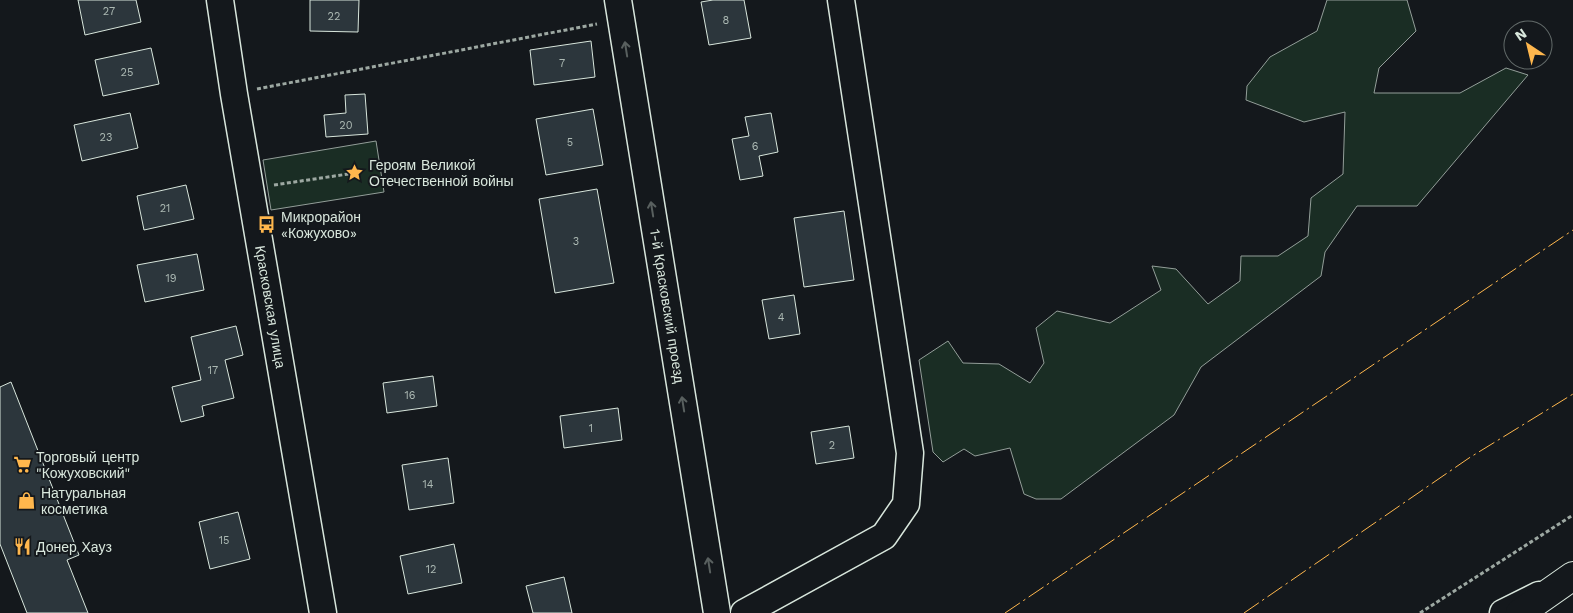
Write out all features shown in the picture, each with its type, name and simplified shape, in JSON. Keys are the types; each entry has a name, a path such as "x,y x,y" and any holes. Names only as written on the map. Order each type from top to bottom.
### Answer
{"highway":[{"path":"1520,613 1566,580"}],"street":[{"name":"Красковская улица","path":"220,0 234,94 323,613"},
{"path":"744,613 884,536 906,504 910,453 841,0"},
{"name":"1-й Красковский проезд","path":"620,10 717,613"},
{"path":"1503,613 1566,580"}],"path":[{"path":"234,94 620,10"},
{"path":"267,186 355,173"},
{"path":"1420,613 1573,514"}],"green space":[{"path":"1327,0 1407,0 1416,31 1379,68 1374,93 1460,93 1503,70 1512,70 1528,75 1417,206 1357,206 1325,252 1321,276 1201,367 1174,415 1061,499 1036,499 1024,494 1010,448 975,456 964,449 943,462 933,452 919,360 948,341 963,363 999,364 1030,383 1044,363 1036,328 1057,311 1110,323 1161,290 1152,266 1176,269 1208,304 1240,281 1241,256 1278,256 1308,236 1311,198 1343,174 1345,112 1304,122 1246,100 1247,86 1270,57 1317,31"},
{"path":"376,141 384,192 271,210 263,160"}],"building":[{"path":"78,0 136,0 141,22 85,35"},
{"path":"310,0 359,0 358,32 310,31"},
{"path":"744,0 751,38 709,45 701,2"},
{"path":"591,41 595,77 534,85 530,50"},
{"path":"151,48 159,84 103,96 95,60"},
{"path":"365,94 368,134 326,137 324,115 346,113 345,95"},
{"path":"593,109 603,165 546,175 536,119"},
{"path":"130,113 138,148 82,161 74,125"},
{"path":"771,113 778,152 759,156 763,176 740,180 732,139 749,136 745,117"},
{"path":"186,185 194,219 144,230 137,196"},
{"path":"597,189 614,283 555,293 539,199"},
{"path":"844,211 854,280 804,287 794,218"},
{"path":"197,254 204,290 145,302 137,265"},
{"path":"794,295 800,334 769,339 762,300"},
{"path":"236,326 243,355 225,360 234,398 202,406 204,416 181,422 172,387 201,380 191,337"},
{"path":"433,376 437,406 387,413 383,383"},
{"name":"Торговый центр \"Кожуховский\"","path":"11,382 79,555 67,560 88,613 27,613 0,544 0,387"},
{"path":"618,408 622,440 564,448 560,416"},
{"path":"849,426 854,458 816,464 811,432"},
{"path":"448,458 454,503 409,510 402,465"},
{"path":"238,512 250,559 210,569 199,522"},
{"path":"454,544 462,583 408,594 400,556"},
{"path":"564,577 572,613 533,613 526,586"}],"power":[{"path":"1005,613 1573,230"},
{"path":"1244,613 1469,458 1573,394"}],"place":[{"name":"Героям Великой Отечественной войны","path":"355,173"},
{"name":"Микрорайон «Кожухово»","path":"267,225"},
{"name":"Торговый центр \"Кожуховский\"","path":"22,465"},
{"name":"Натуральная косметика","path":"27,501"},
{"name":"Донер Хауз","path":"22,547"}]}
